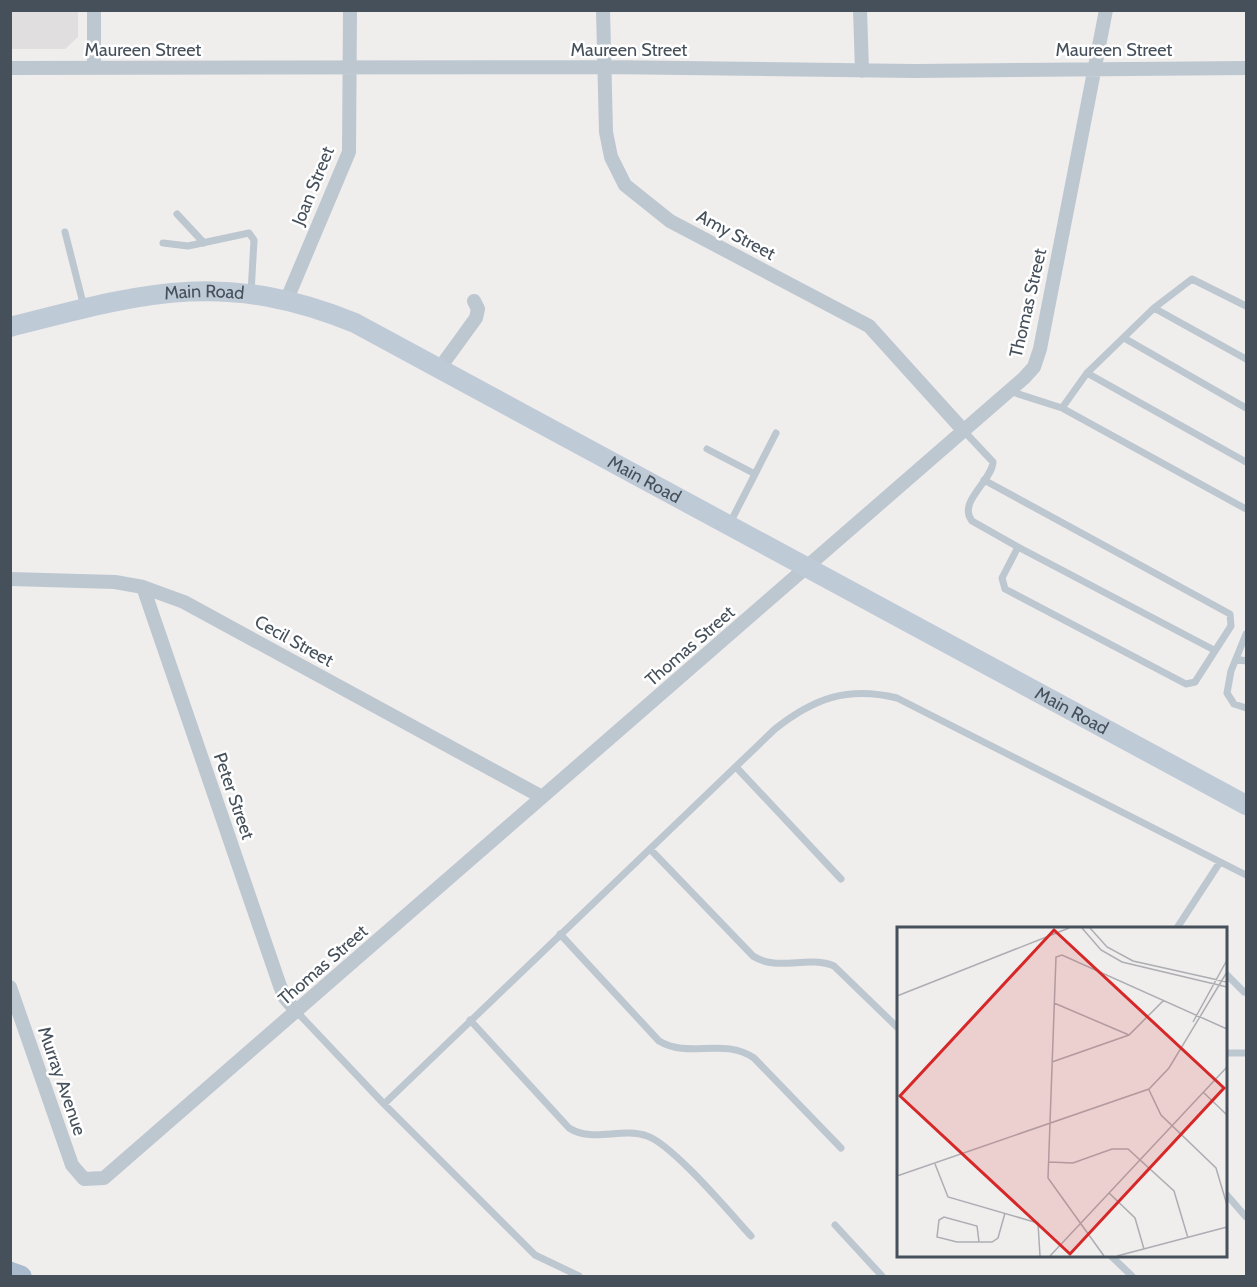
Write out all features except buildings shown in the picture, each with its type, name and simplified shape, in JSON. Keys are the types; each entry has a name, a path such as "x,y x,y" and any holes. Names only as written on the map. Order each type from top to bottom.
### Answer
{"main road":[{"name":"Main Road","path":"10,327 84,307 170,291 201,289 287,299 355,323 1246,805"},
{"path":"10,1272 21,1276"}],"street":[{"path":"94,10 94,68"},
{"name":"Joan Street","path":"287,299 349,152 350,10"},
{"name":"Amy Street","path":"603,10 607,141 611,157 625,185 670,221 869,326 963,430"},
{"path":"860,10 862,71"},
{"name":"Thomas Street","path":"89,1180 110,1175 1030,372 1040,349 1106,10"},
{"name":"Maureen Street","path":"10,68 603,67 862,71 1246,68"},
{"path":"440,369 476,318 478,309 474,301"},
{"name":"Cecil Street","path":"10,579 115,582 143,588 183,602 542,797"},
{"name":"Peter Street","path":"143,588 280,986 285,998 297,1012"},
{"name":"Murray Avenue","path":"10,987 72,1165 79,1175 89,1180"}],"lane":[{"path":"177,214 204,243"},
{"path":"64,232 84,307"},
{"path":"163,243 188,246 249,233 252,236 251,294"},
{"path":"1062,408 1087,373 1154,308 1192,279 1246,306"},
{"path":"1154,308 1246,359"},
{"path":"1124,338 1246,408"},
{"path":"1087,373 1246,462"},
{"path":"1009,391 1062,408 1246,509"},
{"path":"963,430 993,462 992,470 967,508 972,521 1214,650"},
{"path":"729,526 776,433"},
{"path":"706,449 755,474"},
{"path":"984,480 1225,610 1232,622 1199,677 1188,685 1007,591 1002,585 1002,578 1018,547"},
{"path":"1246,634 1236,659 1227,693 1234,704 1246,708"},
{"path":"1236,659 1246,661"},
{"path":"384,1104 775,729 796,712 838,695 878,693 897,698 1246,875"},
{"path":"736,767 842,879"},
{"path":"651,850 753,956 773,963 821,962 834,966 897,1027"},
{"path":"1179,927 1220,862"},
{"path":"560,933 659,1041 676,1048 731,1047 743,1051 754,1058 842,1148"},
{"path":"1227,975 1244,992"},
{"path":"297,1012 384,1104 535,1255 579,1276"},
{"path":"470,1020 569,1128 584,1135 634,1133 657,1140 751,1236"},
{"path":"1227,1053 1246,1053"},
{"path":"1227,1195 1246,1217"},
{"path":"835,1225 882,1276"},
{"path":"1112,1257 1132,1276"}],"shaded area":[{"path":"11,10 78,11 78,37 65,49 11,49"}]}
